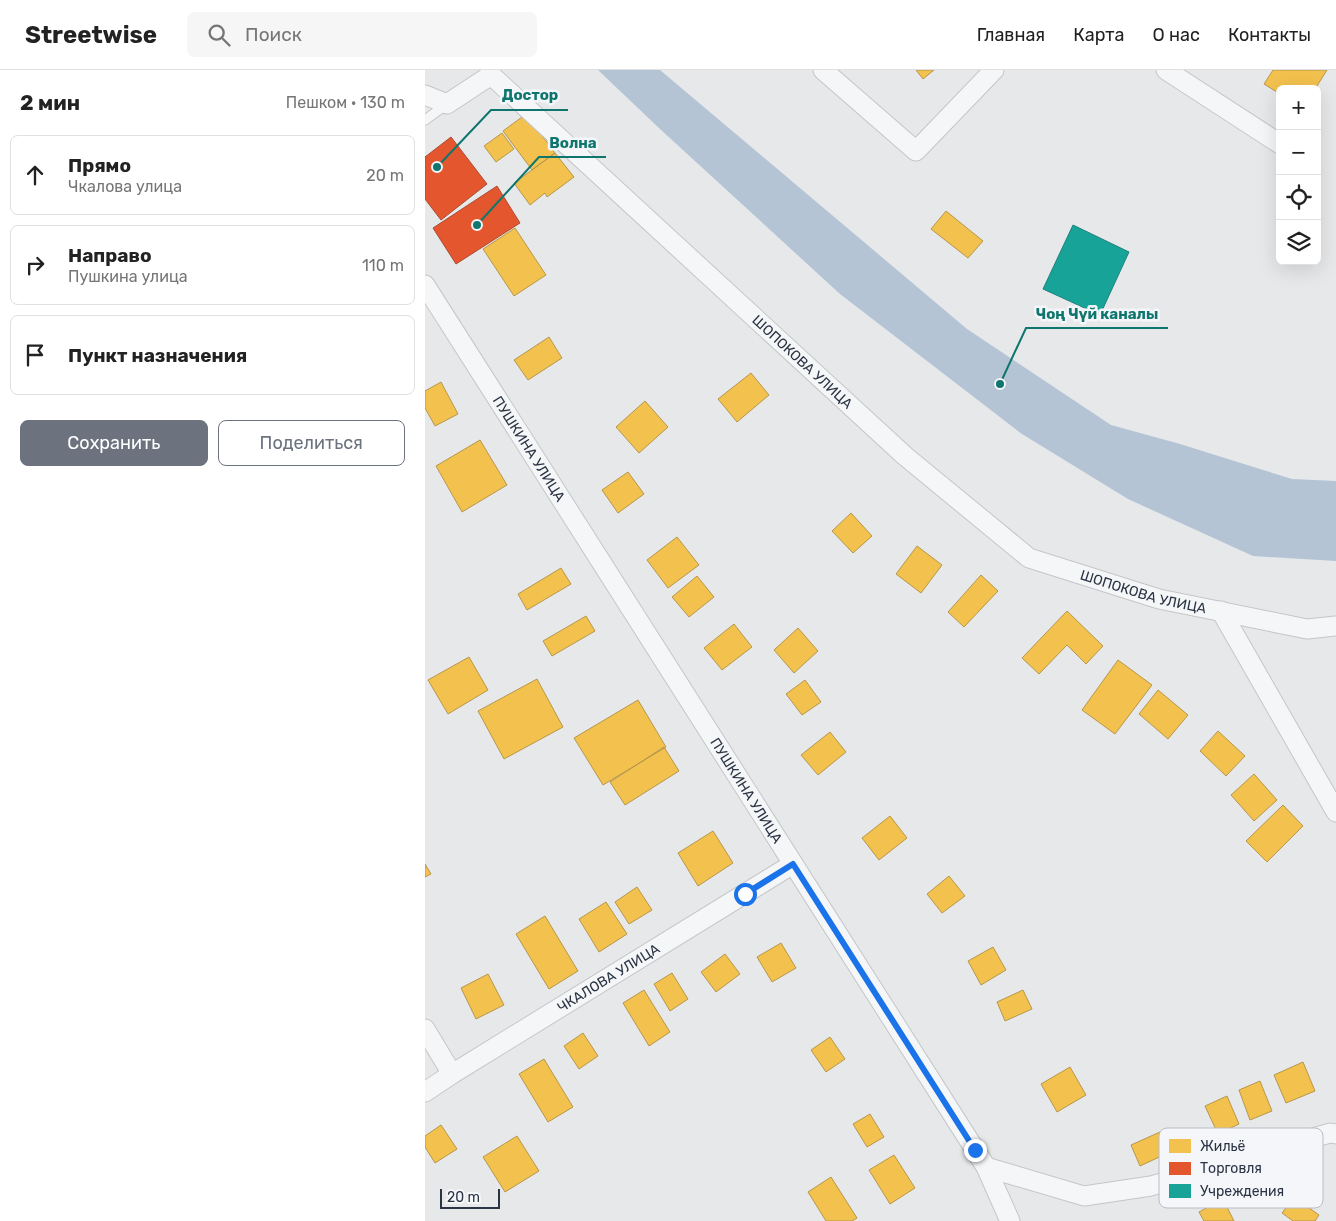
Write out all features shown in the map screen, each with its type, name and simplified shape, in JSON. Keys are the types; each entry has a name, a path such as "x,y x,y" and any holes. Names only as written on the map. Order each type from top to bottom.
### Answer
{"street":[{"path":"823,70 916,150 994,70"},
{"path":"1166,70 1276,141"},
{"name":"ШОПОКОВА УЛИЦА","path":"447,104 491,75 905,456 1029,558 1159,599 1307,628 1336,626"},
{"path":"425,95 447,104"},
{"name":"ПУШКИНА УЛИЦА","path":"425,285 986,1167 1010,1221"},
{"name":"ШОПОКОВА УЛИЦА","path":"1221,611 1336,812"},
{"name":"ЧКАЛОВА УЛИЦА","path":"425,1092 793,864"},
{"path":"425,1029 452,1074"},
{"path":"986,1167 1084,1196 1159,1184"}],"lane":[{"path":"425,120 447,104"}],"water":[{"path":"598,70 660,70 967,329 1111,425 1180,444 1292,479 1336,481 1336,561 1253,556 1128,499 1022,434 840,294"}],"building: Жильё":[{"path":"916,70 934,70 923,79"},
{"path":"1273,70 1327,70 1318,85 1276,85 1276,92 1264,84"},
{"path":"526,114 555,153 532,170 503,131"},
{"path":"502,133 514,149 496,162 484,146"},
{"path":"555,153 574,177 547,197 545,193 530,205 514,183"},
{"path":"946,211 983,241 968,258 931,229"},
{"path":"515,228 546,275 514,296 483,249"},
{"path":"549,337 562,358 528,380 514,360"},
{"path":"751,373 769,395 737,422 718,399"},
{"path":"441,382 458,414 435,426 425,408 425,391"},
{"path":"645,401 668,427 639,453 616,427"},
{"path":"480,440 507,485 462,512 436,466"},
{"path":"628,472 644,494 618,513 602,490"},
{"path":"851,513 872,536 853,553 832,531"},
{"path":"677,537 699,565 668,588 647,560"},
{"path":"917,546 942,565 921,593 896,574"},
{"path":"561,568 571,584 527,610 518,594"},
{"path":"981,575 998,591 964,627 948,612"},
{"path":"697,576 714,597 689,617 672,597"},
{"path":"1067,611 1103,646 1086,664 1067,645 1039,674 1022,658"},
{"path":"586,616 595,631 552,656 543,641"},
{"path":"734,624 752,647 722,670 704,648"},
{"path":"798,628 818,651 794,673 774,650"},
{"path":"469,657 488,690 448,714 428,680"},
{"path":"1118,660 1152,685 1115,734 1082,710"},
{"path":"537,679 563,727 504,759 478,711"},
{"path":"805,680 821,702 802,715 786,694"},
{"path":"1158,690 1188,715 1168,739 1139,714"},
{"path":"638,700 666,747 603,785 574,738"},
{"path":"1218,731 1245,756 1226,776 1200,751"},
{"path":"830,732 846,752 818,775 801,755"},
{"path":"664,747 679,771 625,805 610,782"},
{"path":"1254,774 1277,800 1254,821 1231,795"},
{"path":"1283,805 1303,826 1267,862 1246,841"},
{"path":"890,816 907,838 879,860 862,838"},
{"path":"713,831 733,863 698,886 678,853"},
{"path":"425,864 431,874 425,877"},
{"path":"949,876 965,896 942,913 927,894"},
{"path":"637,887 652,910 629,924 615,902"},
{"path":"606,902 627,934 599,952 579,919"},
{"path":"545,916 578,971 549,989 516,934"},
{"path":"781,943 796,968 772,982 757,957"},
{"path":"993,947 1006,970 981,985 968,961"},
{"path":"725,954 740,974 716,992 701,972"},
{"path":"672,973 688,999 670,1011 654,984"},
{"path":"488,974 504,1005 476,1019 461,988"},
{"path":"644,990 670,1032 649,1046 623,1003"},
{"path":"1023,990 1032,1009 1005,1021 997,1002"},
{"path":"583,1033 598,1056 579,1069 564,1046"},
{"path":"830,1037 845,1059 826,1072 811,1050"},
{"path":"544,1059 573,1107 548,1122 519,1074"},
{"path":"1303,1062 1315,1091 1286,1103 1274,1075"},
{"path":"1070,1067 1086,1095 1057,1112 1041,1084"},
{"path":"1260,1081 1272,1111 1250,1120 1239,1090"},
{"path":"1227,1096 1239,1124 1231,1128 1215,1128 1205,1106"},
{"path":"870,1114 884,1137 867,1147 853,1124"},
{"path":"441,1125 457,1149 435,1163 425,1147 425,1136"},
{"path":"1159,1132 1159,1157 1140,1166 1131,1145"},
{"path":"517,1136 539,1171 505,1192 483,1157"},
{"path":"894,1155 915,1188 890,1204 869,1170"},
{"path":"831,1177 857,1218 852,1221 826,1221 808,1192"},
{"path":"1206,1208 1228,1208 1234,1221 1204,1221 1199,1212"},
{"path":"1286,1208 1309,1208 1319,1215 1315,1221 1293,1221 1282,1213"}],"building: Торговля":[{"path":"451,137 487,184 441,220 425,199 425,157"},
{"path":"497,186 520,223 456,264 433,228"}],"building: Учреждения":[{"path":"1073,225 1129,252 1100,315 1043,289"}],"place":[{"name":"Достор","path":"437,167"},
{"name":"Волна","path":"477,225"},
{"name":"Чоң Чүй каналы","path":"1000,384"}],"route":[{"path":"745,894 793,864 975,1150"}]}
